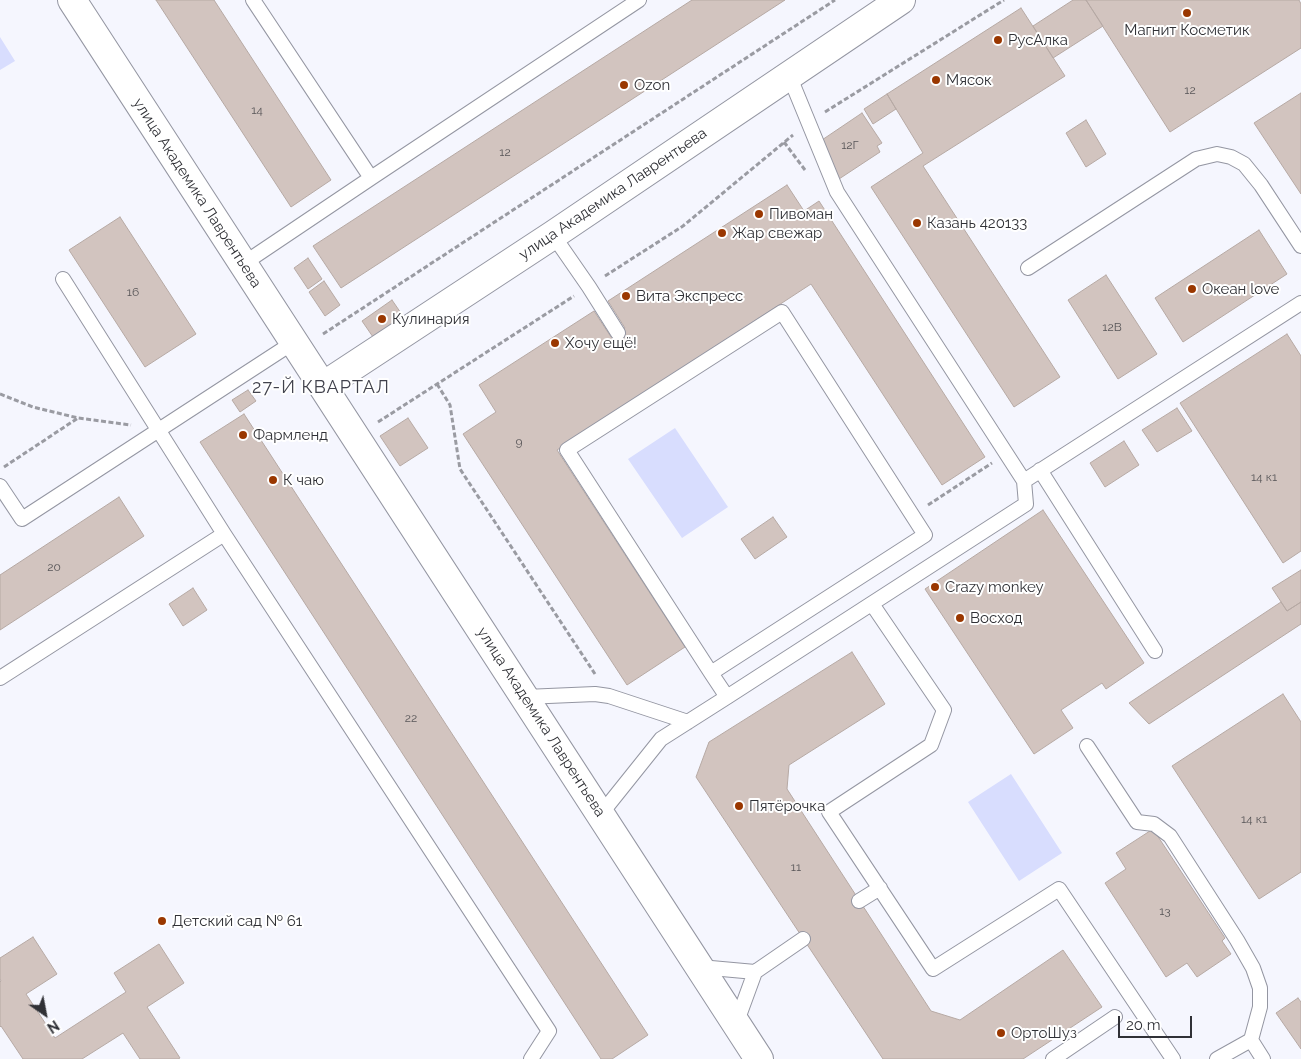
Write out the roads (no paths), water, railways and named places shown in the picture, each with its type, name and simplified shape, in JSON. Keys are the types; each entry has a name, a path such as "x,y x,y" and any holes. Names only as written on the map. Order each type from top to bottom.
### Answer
{"street":[{"name":"улица Академика Лаврентьева","path":"72,0 700,967 736,1024 754,1057"},
{"name":"улица Академика Лаврентьева","path":"323,386 553,235 901,0"}],"lane":[{"path":"253,0 371,178"},
{"path":"243,264 640,0"},
{"path":"601,814 661,739 1026,504 1024,481 837,192 789,75"},
{"path":"1028,268 1196,159 1217,154 1231,157 1244,164 1261,185 1301,246"},
{"path":"553,235 618,333"},
{"path":"63,279 224,534 549,1031 531,1059"},
{"path":"1024,481 1301,303"},
{"path":"711,673 925,535 782,312 656,389 567,450 727,698"},
{"path":"0,486 22,519 294,342"},
{"path":"1040,470 1155,651"},
{"path":"0,678 224,534"},
{"path":"872,604 944,710 931,746 829,812 933,970 1060,889 1173,1059"},
{"path":"524,697 595,694 609,696 688,722"},
{"path":"1087,746 1137,822 1154,824 1170,836 1253,968 1260,988 1260,1007 1251,1040 1216,1059"},
{"path":"859,901 880,888"},
{"path":"736,1024 755,972 803,939"},
{"path":"700,967 755,972"},
{"path":"1053,1059 1115,1017"},
{"path":"1251,1040 1263,1059"}],"place":[{"name":"Магнит Косметик","path":"1187,13"},
{"name":"РусАлка","path":"998,40"},
{"name":"Мясок","path":"936,80"},
{"name":"Ozon","path":"624,85"},
{"name":"Пивоман","path":"759,214"},
{"name":"Казань 420133","path":"917,223"},
{"name":"Жар свежар","path":"722,233"},
{"name":"Океан love","path":"1192,289"},
{"name":"Вита Экспресс","path":"626,296"},
{"name":"Кулинария","path":"382,319"},
{"name":"Хочу ещё!","path":"555,343"},
{"name":"Фармленд","path":"243,435"},
{"name":"К чаю","path":"273,480"},
{"name":"Crazy monkey","path":"935,587"},
{"name":"Восход","path":"960,618"},
{"name":"Пятёрочка","path":"739,806"},
{"name":"Детский сад № 61","path":"162,921"},
{"name":"ОртоШуз","path":"1001,1033"}],"district":[{"name":"27-Й КВАРТАЛ","path":"321,388"}]}
